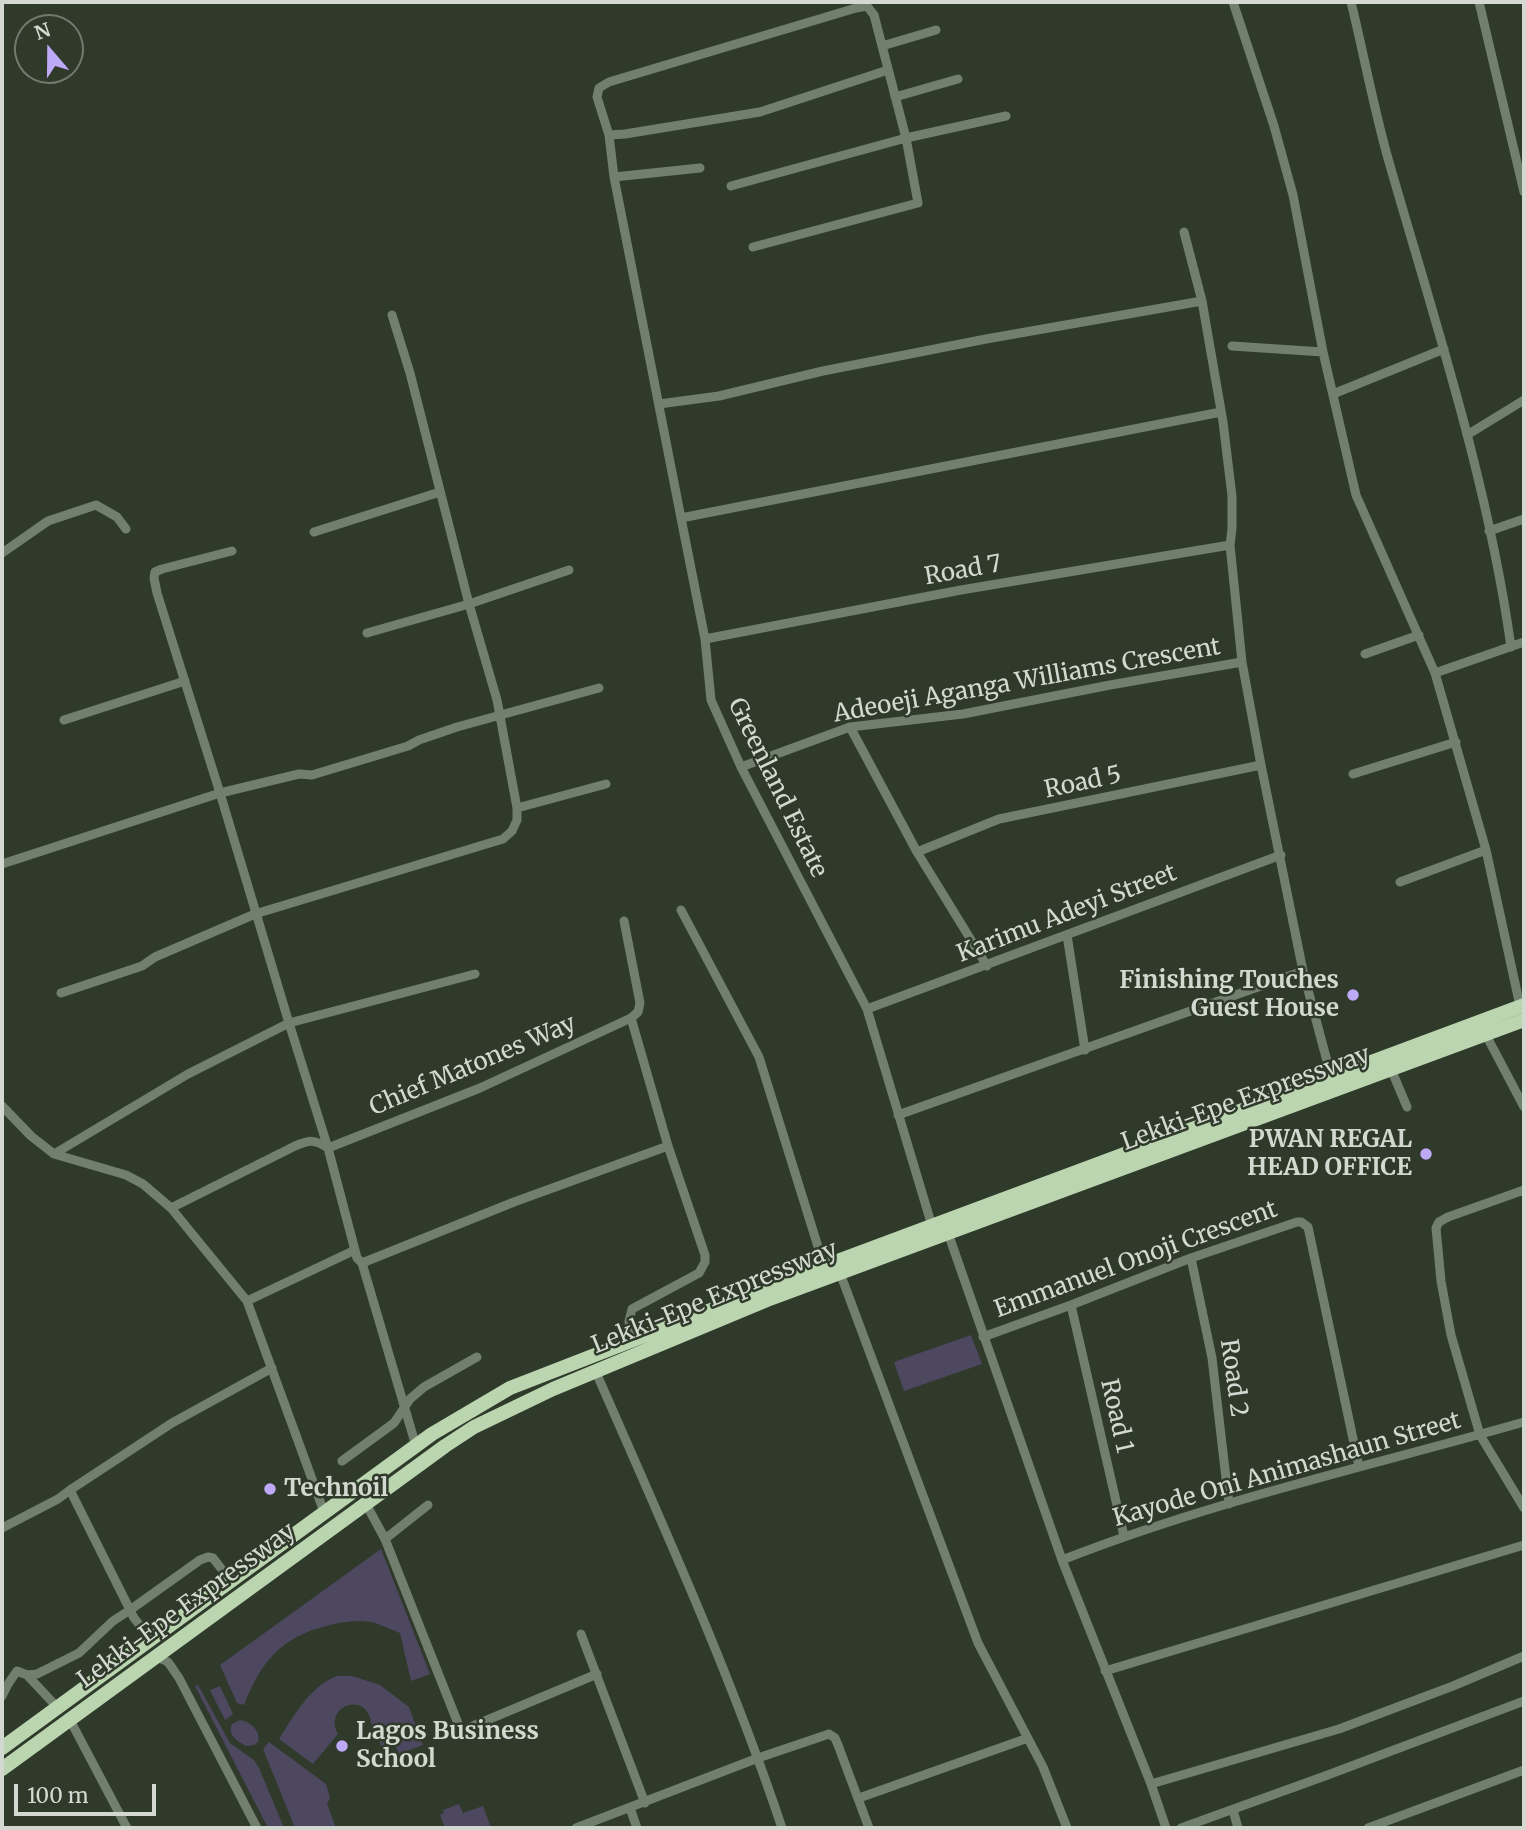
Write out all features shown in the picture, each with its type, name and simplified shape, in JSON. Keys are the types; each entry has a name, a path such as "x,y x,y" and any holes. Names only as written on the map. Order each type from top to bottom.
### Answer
{"highway":[{"name":"Lekki-Epe Expressway","path":"2,1748 416,1446 457,1418 510,1388 631,1339 932,1226 1067,1182 1486,1035 1523,1011"},
{"name":"Lekki-Epe Expressway","path":"2,1769 474,1427 509,1409 595,1370 767,1300 948,1233 1331,1076 1523,1011"}],"street":[{"path":"1233,2 1274,126 1293,195 1323,352 1356,495 1435,673 1486,850 1523,1011"},
{"path":"1351,2 1388,159 1467,435 1511,647"},
{"path":"1479,2 1524,192"},
{"path":"753,247 918,203 906,138 874,15 868,4"},
{"name":"Greenland Estate","path":"868,4 609,82 599,88 597,97 609,135 614,177 705,639 711,700 741,767 867,1009 932,1226"},
{"path":"882,46 936,30"},
{"path":"609,135 760,112 888,70"},
{"path":"895,97 958,79"},
{"path":"731,186 906,138 1006,116"},
{"path":"614,177 700,168"},
{"path":"1184,232 1202,301 1221,412 1232,496 1230,545 1242,662 1303,971 1331,1076"},
{"path":"659,404 719,396 823,371 1202,301"},
{"path":"61,993 142,966 155,957 255,914 503,839 512,831 517,820 517,808 494,689 468,604 410,373 392,315"},
{"path":"1233,346 1323,352"},
{"path":"1333,394 1444,349"},
{"path":"1467,435 1524,400"},
{"path":"681,517 1221,412"},
{"path":"314,532 440,492"},
{"path":"2,553 48,520 96,505 117,517 126,529"},
{"path":"1489,531 1524,519"},
{"name":"Road 7","path":"705,639 961,590 1230,545"},
{"path":"232,551 155,572 157,593 328,1147 357,1258 362,1263 416,1446"},
{"path":"367,633 468,604 569,570"},
{"path":"1365,654 1419,635"},
{"path":"1435,673 1524,642"},
{"name":"Adeoeji Aganga Williams Crescent","path":"741,767 850,727 963,714 1242,662"},
{"path":"64,720 185,681"},
{"path":"2,864 220,793 299,774 312,775 499,715 599,688"},
{"path":"850,727 917,852 987,966"},
{"path":"1353,774 1456,742"},
{"name":"Road 5","path":"917,852 999,819 1261,765"},
{"path":"517,808 606,784"},
{"path":"1400,882 1486,850"},
{"name":"Karimu Adeyi Street","path":"867,1009 1281,855"},
{"path":"681,910 759,1057 824,1266"},
{"path":"624,921 640,1003 638,1012 631,1018 668,1146 702,1244 705,1262 699,1273 632,1309 629,1321 631,1339"},
{"path":"1067,934 1085,1050"},
{"path":"898,1115 1303,971"},
{"path":"54,1154 188,1074 289,1023 475,974"},
{"name":"Chief Matones Way","path":"328,1147 480,1088 631,1018"},
{"path":"1486,1035 1524,1107"},
{"path":"1391,1069 1406,1107"},
{"path":"2,1106 31,1136 54,1154 126,1175 143,1184 171,1208 247,1301 324,1512"},
{"path":"171,1208 306,1142 317,1141 328,1147"},
{"path":"362,1263 514,1202 668,1146"},
{"path":"1524,1190 1448,1217 1439,1222 1436,1228 1441,1281 1451,1335 1480,1435 1524,1508"},
{"name":"Emmanuel Onoji Crescent","path":"983,1337 1191,1258 1301,1222 1308,1227 1359,1467"},
{"path":"948,1233 1062,1560 1166,1828"},
{"path":"247,1301 355,1250"},
{"name":"Road 2","path":"1191,1258 1212,1358 1230,1504"},
{"path":"840,1273 978,1643 1042,1767 1067,1828"},
{"name":"Road 1","path":"1072,1305 1124,1536"},
{"path":"342,1461 394,1423 410,1399 430,1382 477,1357"},
{"path":"2,1528 58,1499 172,1423 272,1368"},
{"path":"595,1370 681,1565 758,1758 782,1828"},
{"name":"Kayode Oni Animashaun Street","path":"1062,1560 1124,1536 1230,1504 1524,1422"},
{"path":"70,1490 134,1618 151,1639"},
{"path":"366,1504 385,1539 461,1731 597,1674"},
{"path":"385,1539 428,1505"},
{"path":"1105,1671 1524,1545"},
{"path":"27,1675 37,1674 79,1653 113,1621 208,1556 213,1558 231,1581"},
{"path":"581,1634 645,1803"},
{"path":"1151,1784 1339,1728 1453,1686 1524,1656"},
{"path":"157,1657 168,1662 179,1678 257,1828"},
{"path":"2,1696 17,1671 27,1675 57,1707"},
{"path":"1181,1828 1524,1701"},
{"path":"70,1720 127,1828"},
{"path":"576,1828 758,1758 829,1734 835,1738 838,1745 869,1828"},
{"path":"859,1798 1028,1738"},
{"path":"1368,1828 1524,1770"},
{"path":"630,1808 637,1828"},
{"path":"1233,1810 1238,1828"}],"shaded area":[{"path":"971,1335 982,1364 904,1391 894,1362"},
{"path":"381,1549 430,1674 411,1681 400,1633 369,1622 344,1622 310,1631 284,1645 265,1664 244,1705 237,1703 220,1665"},
{"path":"337,1676 352,1676 380,1685 409,1707 423,1745 399,1754 395,1745 383,1750 375,1731 372,1731 369,1715 358,1705 344,1707 339,1711 335,1725 338,1734 313,1764 279,1739 311,1694"},
{"path":"198,1685 230,1743 254,1760 259,1768 284,1828 268,1828 195,1686"},
{"path":"220,1686 233,1714 225,1720 210,1690"},
{"path":"240,1720 257,1731 259,1738 254,1745 246,1746 232,1734 232,1724"},
{"path":"269,1742 326,1784 330,1798 327,1804 336,1828 295,1828 263,1749"},
{"path":"459,1804 463,1813 483,1806 491,1828 445,1828 440,1815 444,1813 443,1810"}],"place":[{"name":"Finishing Touches Guest House","path":"1353,995"},
{"name":"PWAN REGAL HEAD OFFICE","path":"1426,1154"},
{"name":"Technoil","path":"270,1489"},
{"name":"Lagos Business School","path":"342,1746"}]}
